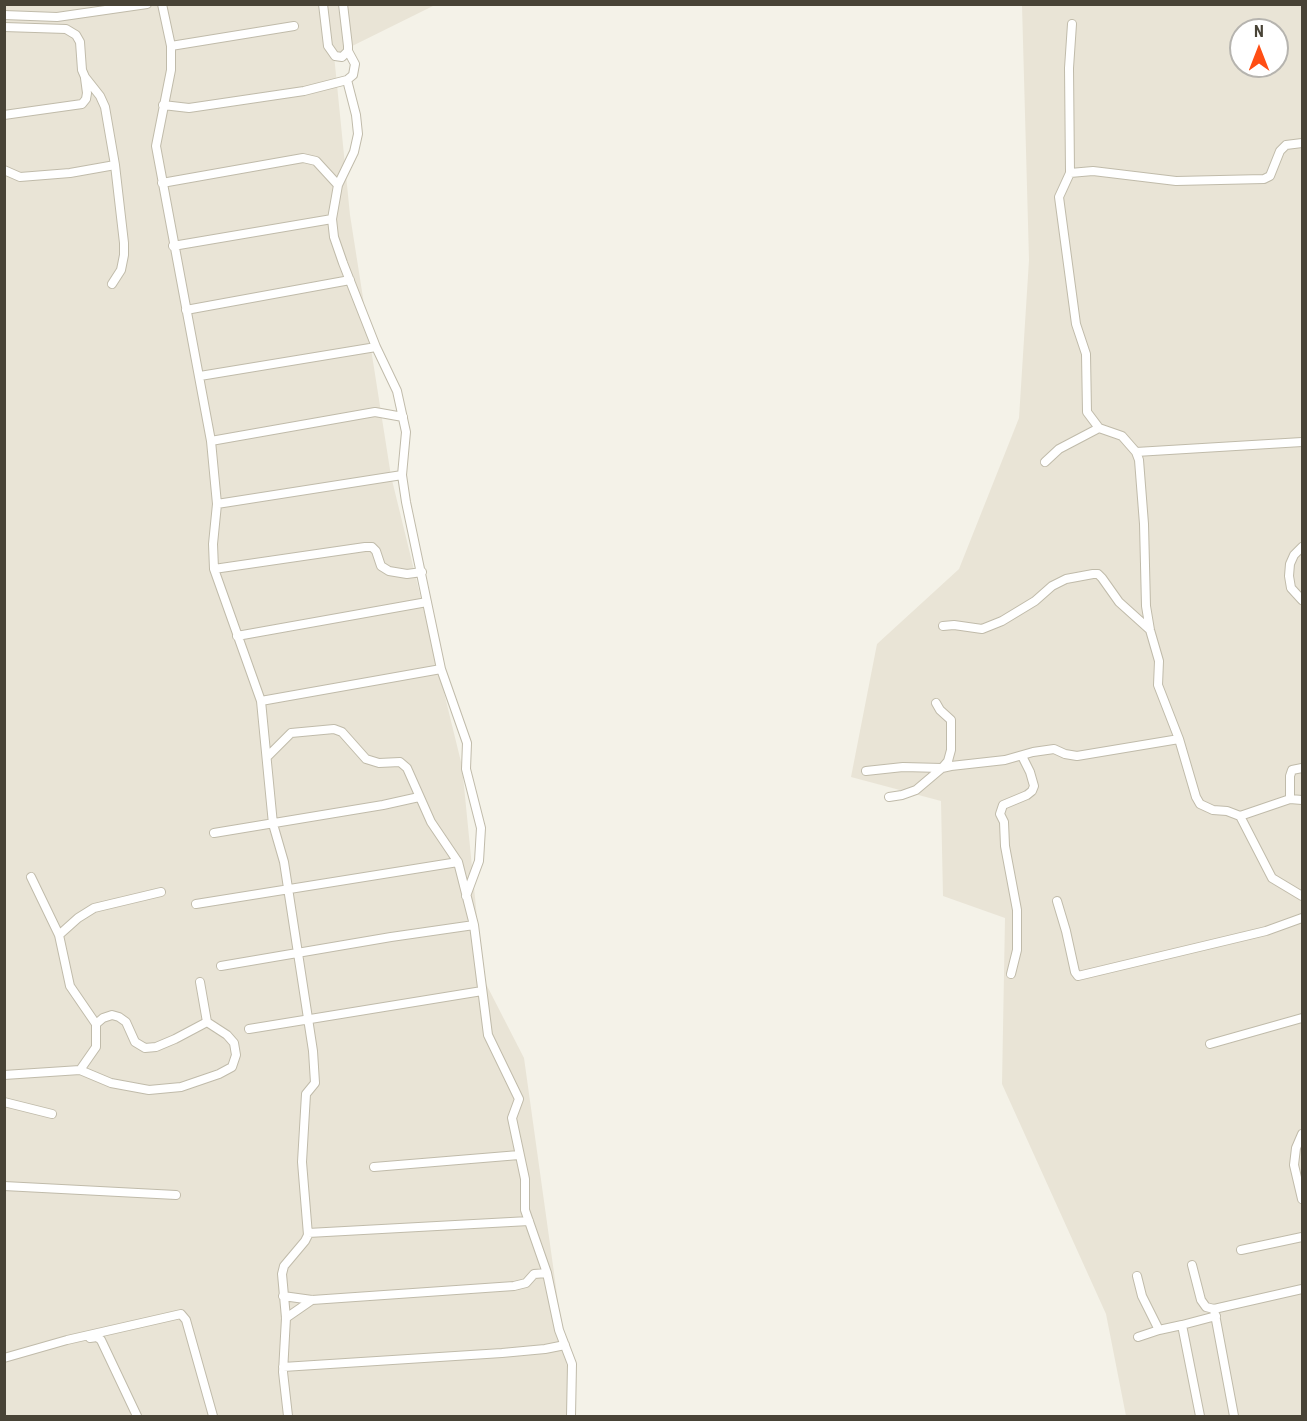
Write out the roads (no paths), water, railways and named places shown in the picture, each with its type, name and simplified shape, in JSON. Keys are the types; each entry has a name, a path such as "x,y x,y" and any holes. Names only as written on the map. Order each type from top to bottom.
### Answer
{"street":[{"path":"4,15 57,17 147,4"},
{"path":"162,4 171,46 171,70 156,146 211,441 217,504 213,544 214,569 261,701 273,824 284,862 308,1018 315,1083 306,1094 302,1162 308,1233 305,1241 284,1266 282,1274 286,1318 283,1367 288,1416"},
{"path":"323,4 328,46 331,52 335,56 342,57 348,51"},
{"path":"163,105 189,108 303,91 346,80 353,75 355,64 348,51 343,4"},
{"path":"1072,24 1069,87 1070,173 1059,197 1076,324 1086,354 1087,412 1099,428 1122,436 1136,452 1140,479 1146,606 1159,661 1158,685 1179,739 1200,804 1213,810 1227,811 1240,816 1290,800 1302,800"},
{"path":"171,46 294,26"},
{"path":"4,27 72,31 80,42 82,70 105,107 115,165 124,243 121,270 112,284"},
{"path":"4,116 82,104 87,93 85,77"},
{"path":"346,80 356,115 358,134 354,152 338,185 332,219 334,237 376,347 398,392 406,432 402,475 441,669 467,743 466,769 482,828 479,861 466,896"},
{"path":"1070,173 1094,171 1176,181 1264,179 1270,176 1281,151 1286,146 1302,143"},
{"path":"162,183 303,158 316,161 338,185"},
{"path":"4,170 20,177 70,173 115,165"},
{"path":"173,246 332,219"},
{"path":"186,310 350,280"},
{"path":"200,376 376,347"},
{"path":"211,441 375,412 403,417"},
{"path":"1045,462 1059,449 1099,428"},
{"path":"1136,452 1302,442"},
{"path":"217,504 402,475"},
{"path":"214,569 372,547 376,551 381,566 389,571 408,574 422,572"},
{"path":"1302,547 1294,555 1290,564 1289,576 1291,588 1302,600"},
{"path":"943,626 954,625 982,629 1002,621 1035,601 1052,586 1066,579 1098,574 1119,602 1133,612 1150,630"},
{"path":"237,636 427,602"},
{"path":"261,701 441,669"},
{"path":"889,797 916,790 948,761 951,750 951,720 936,703"},
{"path":"268,756 291,733 334,729 342,732 366,759 379,763 400,762 407,768 431,822 458,862 474,925 488,1035 519,1099 512,1118 525,1179 524,1201 547,1273 559,1330 572,1364 571,1416"},
{"path":"866,771 903,767 942,768 1005,760 1054,749 1077,756 1179,739"},
{"path":"1011,974 1017,950 1017,910 1006,854 1004,822 1000,814 1003,804 1027,795 1034,786 1022,756"},
{"path":"1290,800 1292,770 1302,768"},
{"path":"214,833 418,797"},
{"path":"1240,816 1272,878 1302,896"},
{"path":"196,904 458,862"},
{"path":"31,877 59,935 70,986 96,1024 96,1047 80,1070"},
{"path":"59,935 78,918 94,908 161,892"},
{"path":"1057,901 1075,972 1078,976 1266,931 1302,918"},
{"path":"222,966 474,925"},
{"path":"4,1075 80,1070 111,1083 149,1090 195,1084 232,1066 236,1055 234,1043 227,1035 207,1022 200,982"},
{"path":"249,1029 482,990"},
{"path":"96,1024 112,1015 119,1017 126,1022 135,1042 145,1048 156,1047 207,1022"},
{"path":"1210,1044 1302,1018"},
{"path":"4,1102 52,1114"},
{"path":"1302,1134 1296,1148 1294,1165 1302,1199"},
{"path":"374,1167 519,1155"},
{"path":"4,1186 176,1195"},
{"path":"308,1233 529,1221"},
{"path":"1241,1251 1302,1237"},
{"path":"1192,1265 1202,1300 1206,1307 1215,1313 1234,1416"},
{"path":"283,1296 312,1300 514,1286 526,1282 534,1274 547,1273"},
{"path":"1137,1276 1142,1296 1159,1330"},
{"path":"1138,1337 1302,1288"},
{"path":"286,1318 312,1300"},
{"path":"4,1358 67,1340 181,1314 186,1320 213,1416"},
{"path":"1182,1325 1200,1416"},
{"path":"67,1340 97,1337 101,1340 137,1416"},
{"path":"283,1367 502,1353 565,1345"}]}
